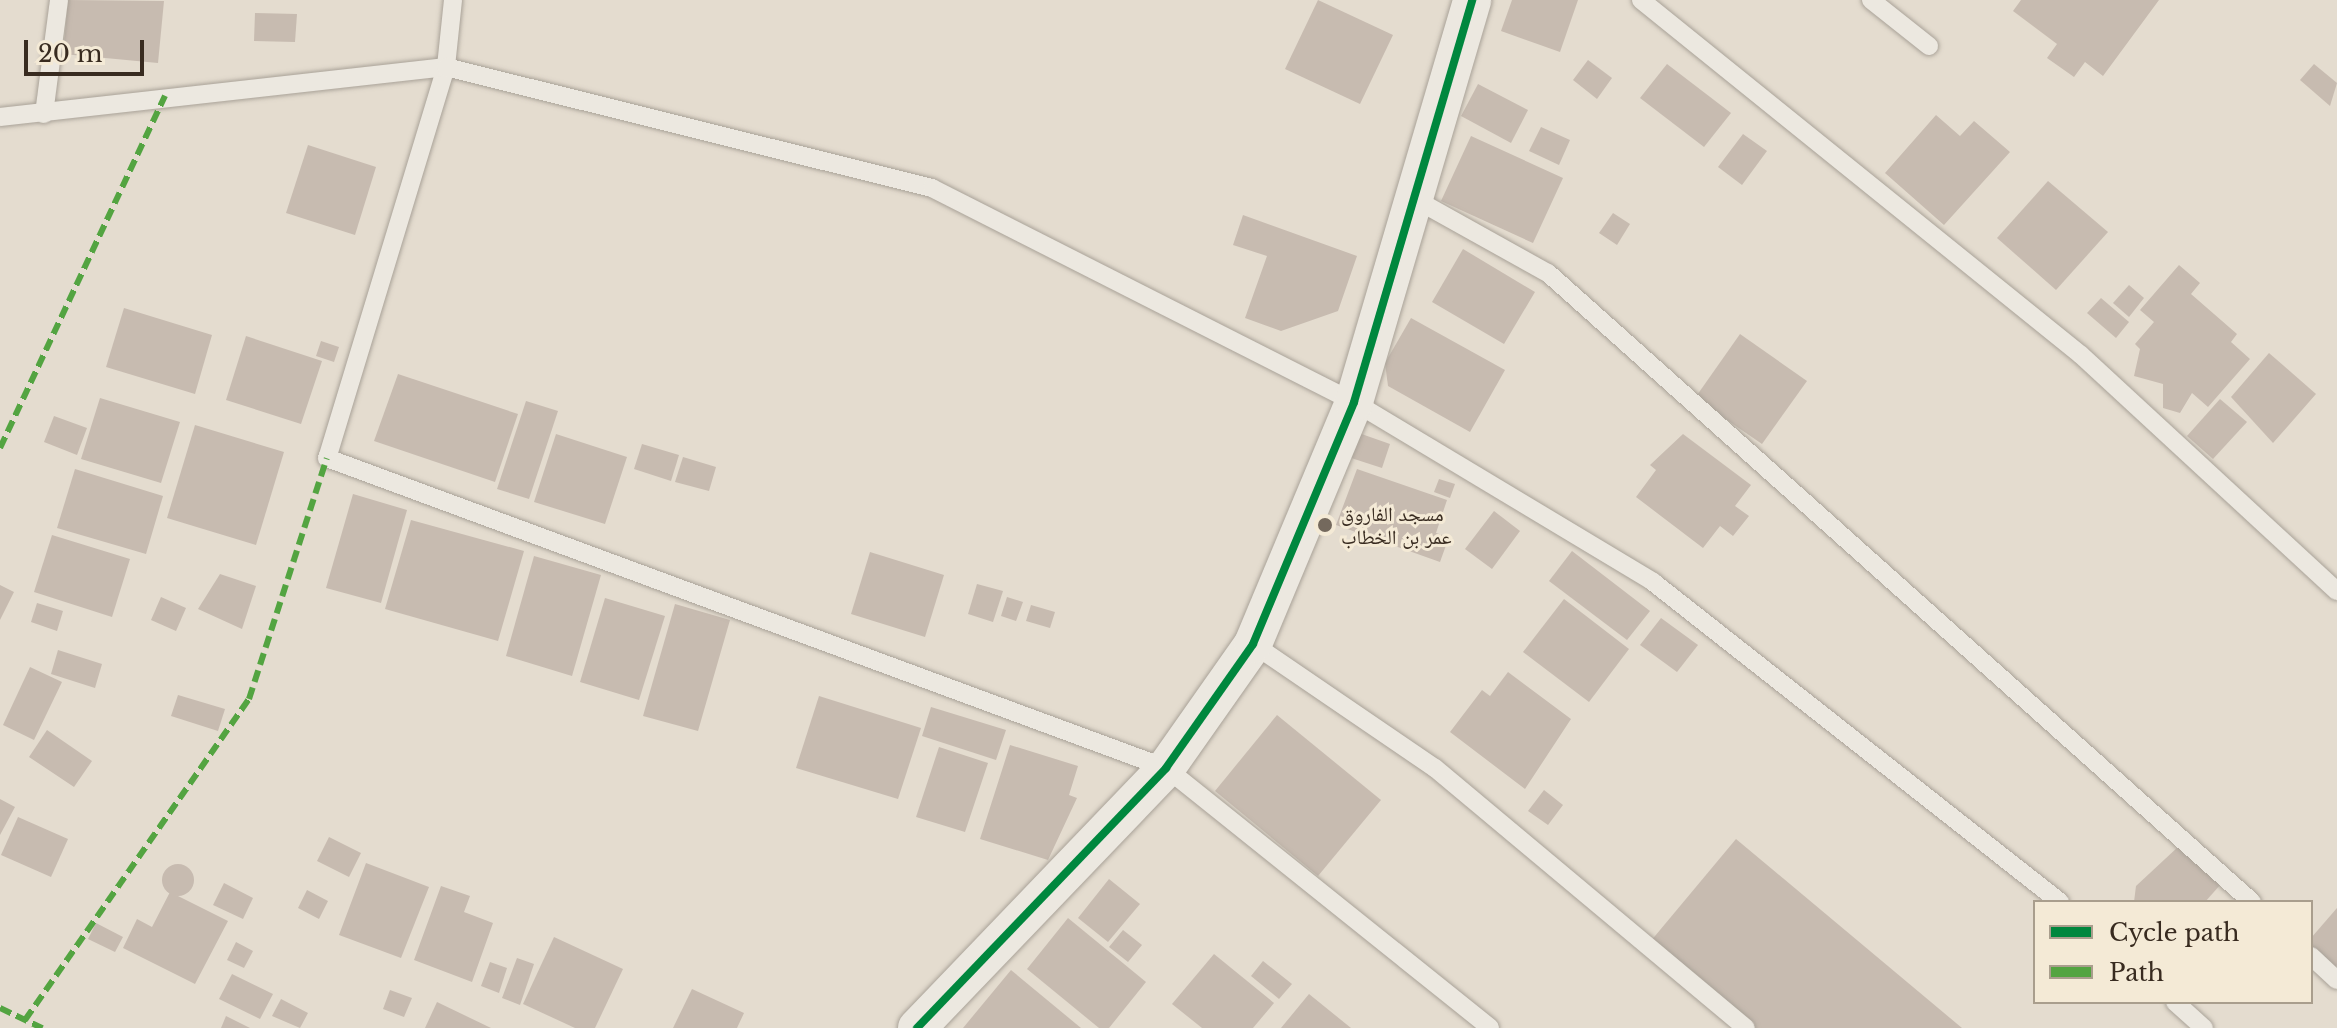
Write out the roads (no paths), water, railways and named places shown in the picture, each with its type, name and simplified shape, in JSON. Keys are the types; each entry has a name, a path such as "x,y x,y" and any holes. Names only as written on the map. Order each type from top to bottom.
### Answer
{"street":[{"path":"917,1028 1166,768 1253,644 1354,402 1472,0"}],"lane":[{"path":"44,114 59,0"},
{"path":"453,0 446,67 327,458 1166,768 1490,1028"},
{"path":"1641,0 2081,355 2337,591"},
{"path":"1871,0 1929,46"},
{"path":"0,117 446,67 932,188 1354,402 1653,582 2057,900"},
{"path":"1413,198 1548,273 2250,900"},
{"path":"1253,644 1435,768 1746,1028"},
{"path":"2313,958 2337,980"},
{"path":"2177,1004 2204,1028"}],"place":[{"name":"مسجد الفاروق عمر بن الخطاب","path":"1325,525"}]}
